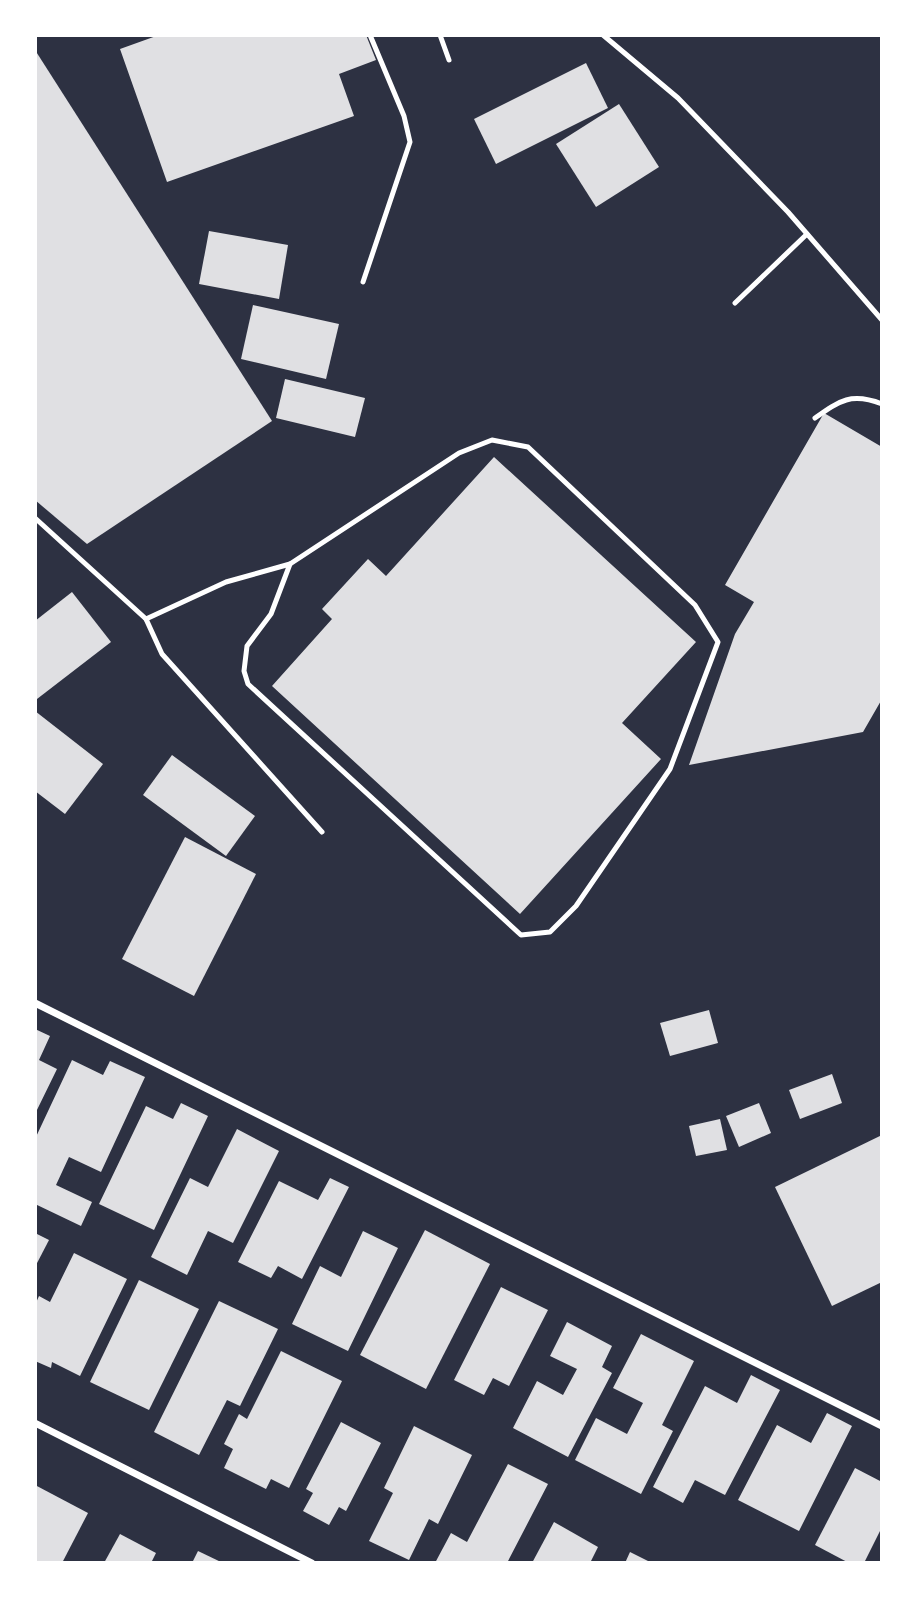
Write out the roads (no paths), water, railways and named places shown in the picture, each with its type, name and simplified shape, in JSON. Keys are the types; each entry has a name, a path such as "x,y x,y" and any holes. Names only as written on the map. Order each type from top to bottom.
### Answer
{"street":[{"path":"35,1003 882,1426"},
{"path":"35,1423 312,1563"}],"lane":[{"path":"363,282 410,142 404,116 370,35"},
{"path":"440,35 449,60"},
{"path":"603,35 678,97 807,233 882,320"},
{"path":"735,303 807,233"},
{"path":"815,418 842,399 868,398 882,404"},
{"path":"146,619 226,582 290,564 459,453 492,440 528,447 695,605 718,642 670,769 576,906 550,932 521,935 248,684 244,671 247,646 271,614 290,564"},
{"path":"35,518 146,619 162,654 321,832"}]}
